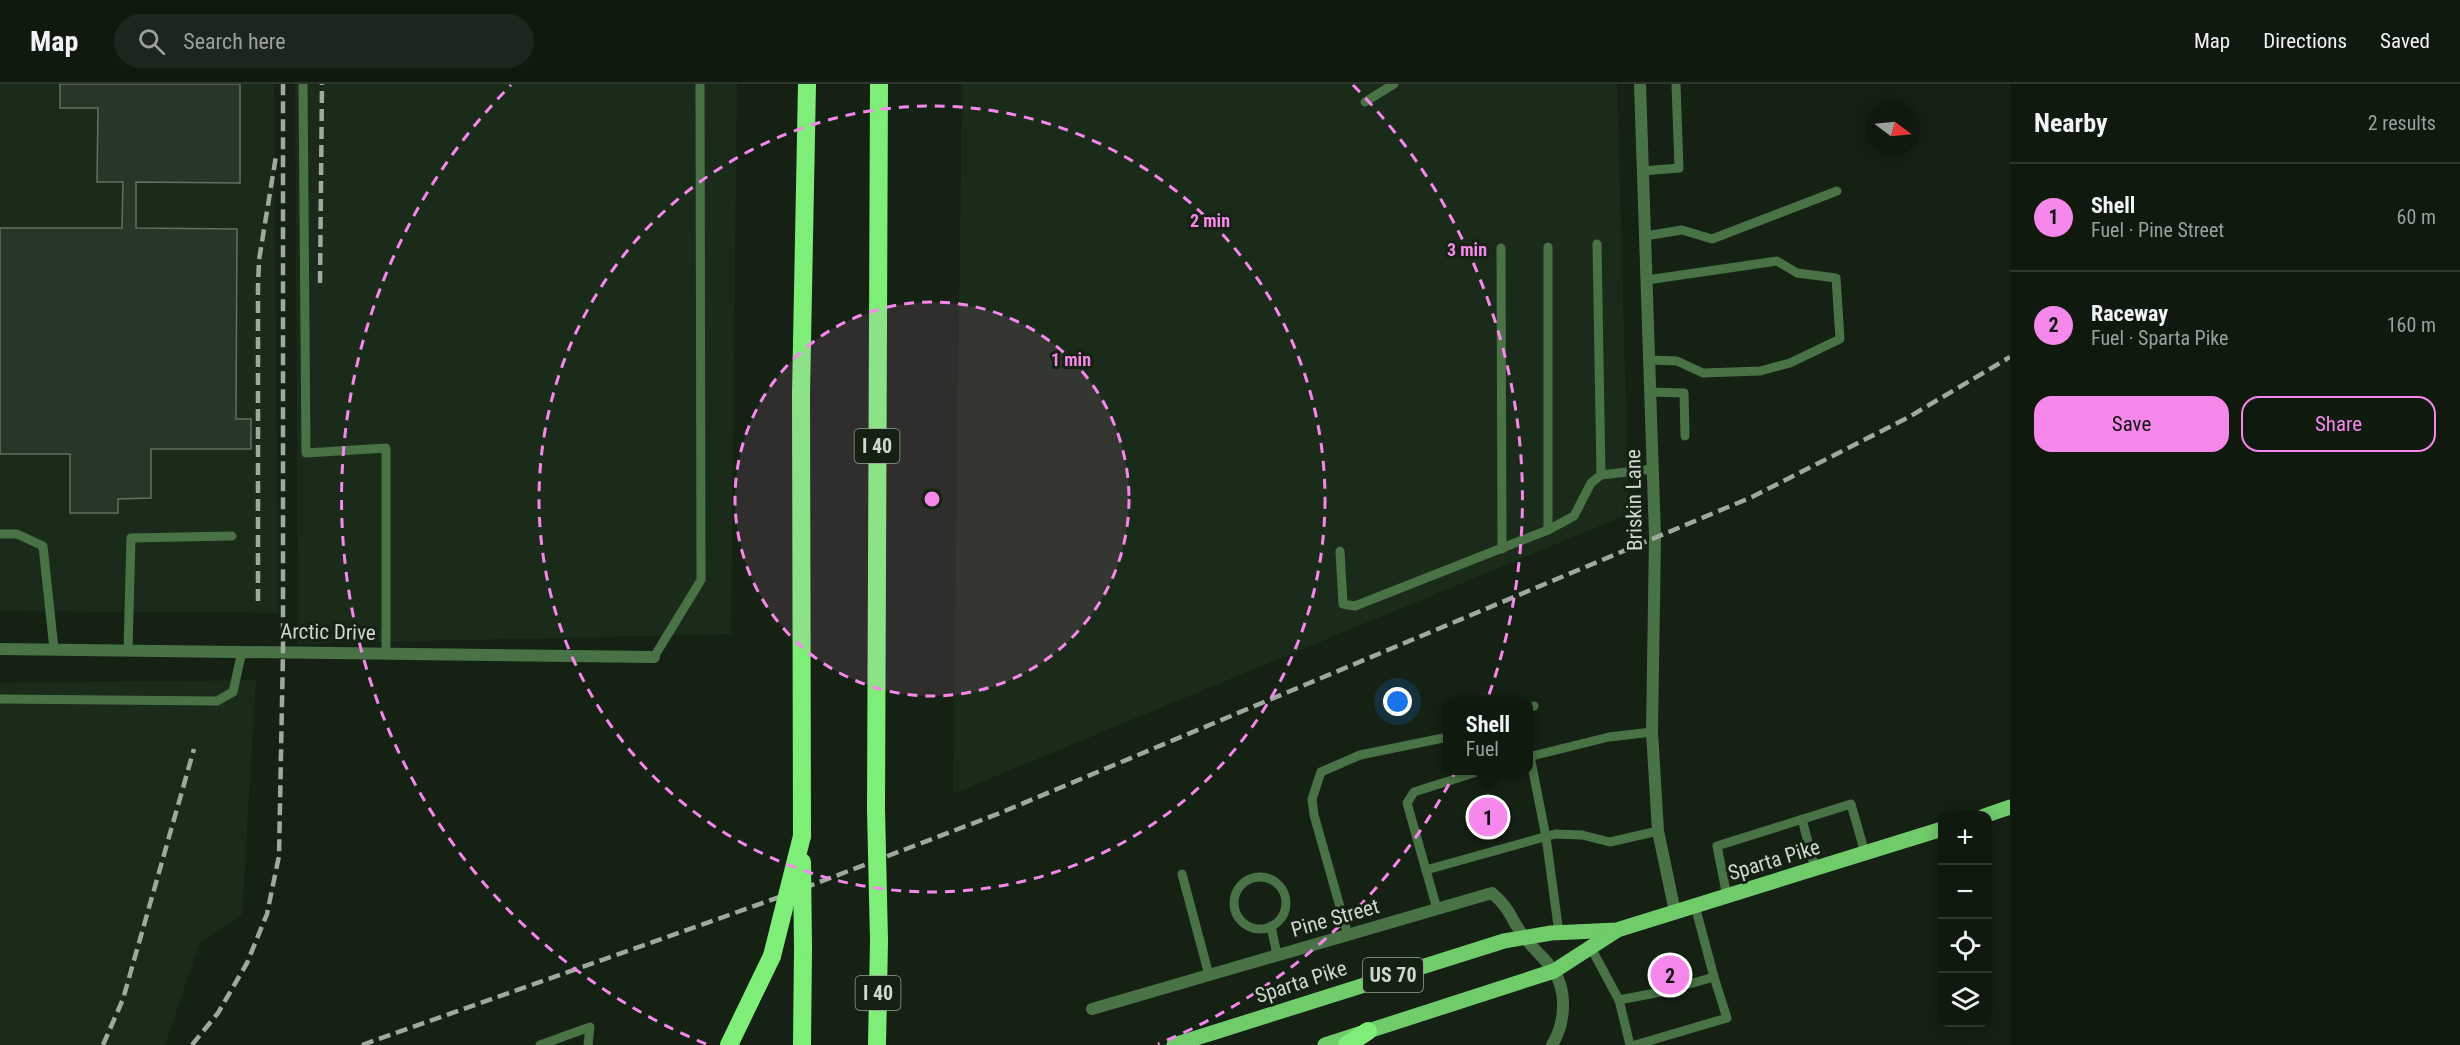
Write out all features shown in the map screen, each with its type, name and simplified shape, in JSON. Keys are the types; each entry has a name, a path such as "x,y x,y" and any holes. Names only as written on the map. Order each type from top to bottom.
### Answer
{"highway":[{"path":"802,1045 801,394 807,84"},
{"name":"I 40","path":"877,1045 879,84"},
{"path":"729,1045 772,956 802,836"},
{"path":"1347,1045 1368,1031"}],"main road":[{"path":"1992,813 2010,807"},
{"name":"Sparta Pike","path":"1174,1045 1523,936 1617,930 1938,830"},
{"name":"Sparta Pike","path":"1324,1045 1554,971 1617,930"}],"street":[{"name":"Briskin Lane","path":"1640,84 1655,537 1652,732 1658,831 1675,912"},
{"name":"Arctic Drive","path":"0,649 654,657"},
{"name":"Pine Street","path":"1092,1009 1492,893 1511,912 1523,936 1554,971"},
{"path":"1552,1045 1563,1015 1563,1002 1554,971"}],"lane":[{"path":"303,84 306,453 386,448 386,653"},
{"path":"654,657 701,580 700,84"},
{"path":"1365,102 1394,84"},
{"path":"1643,171 1679,168 1676,84"},
{"path":"1645,236 1682,230 1712,239 1837,192"},
{"path":"1597,244 1601,474"},
{"path":"1548,247 1548,530"},
{"path":"1501,248 1502,549"},
{"path":"1647,280 1777,261 1797,273 1836,278 1840,339 1790,363 1760,371 1703,372 1677,361 1650,360"},
{"path":"1651,392 1684,393 1685,436"},
{"path":"1340,551 1343,604 1355,606 1548,530 1574,516 1591,483 1601,474 1653,470"},
{"path":"0,534 17,534 43,546 54,649"},
{"path":"128,650 131,538 232,536"},
{"path":"0,699 217,701 233,692 242,651"},
{"path":"1533,756 1609,738 1652,732"},
{"path":"1348,935 1313,807 1315,786 1321,772 1360,755 1443,738"},
{"path":"1437,909 1407,803 1409,797 1425,788 1469,775"},
{"path":"1533,775 1546,837 1559,933"},
{"path":"1727,897 1717,846 1851,804 1865,853"},
{"path":"1802,819 1815,868"},
{"path":"1426,870 1546,837 1582,835 1610,842 1658,831"},
{"path":"1182,874 1209,975"},
{"path":"1256,876 1272,879 1284,891 1286,899 1283,915 1271,927 1256,930 1249,928 1235,910 1234,896 1248,879 1256,876"},
{"path":"1635,1045 1727,1018 1695,906"},
{"path":"1271,927 1277,955"},
{"path":"1591,948 1618,1000 1630,1045"},
{"path":"1618,1000 1714,977"},
{"path":"540,1045 590,1027 588,1045"}],"shaded area":[{"path":"0,84 274,84 278,613 0,611"},
{"path":"295,84 737,84 731,634 298,644"},
{"path":"962,84 1617,84 1629,514 953,794"},
{"path":"256,680 242,914 200,942 165,1045 0,1045 0,683"}],"building":[{"path":"60,84 240,84 240,183 136,182 136,228 237,229 236,419 251,419 251,449 151,449 151,498 118,499 118,513 70,513 70,454 0,454 0,228 122,228 123,182 97,182 98,108 60,108"}],"railway":[{"path":"192,1045 218,1013 247,963 267,914 279,856 283,651 283,84"},
{"path":"320,283 322,84"},
{"path":"258,601 259,260 276,156"},
{"path":"362,1045 791,893 1000,813 1752,497 1909,417 2010,357"},
{"path":"103,1045 123,999 194,749"}],"place":[{"name":"Shell","path":"1488,817"},
{"name":"Raceway","path":"1670,975"}]}
